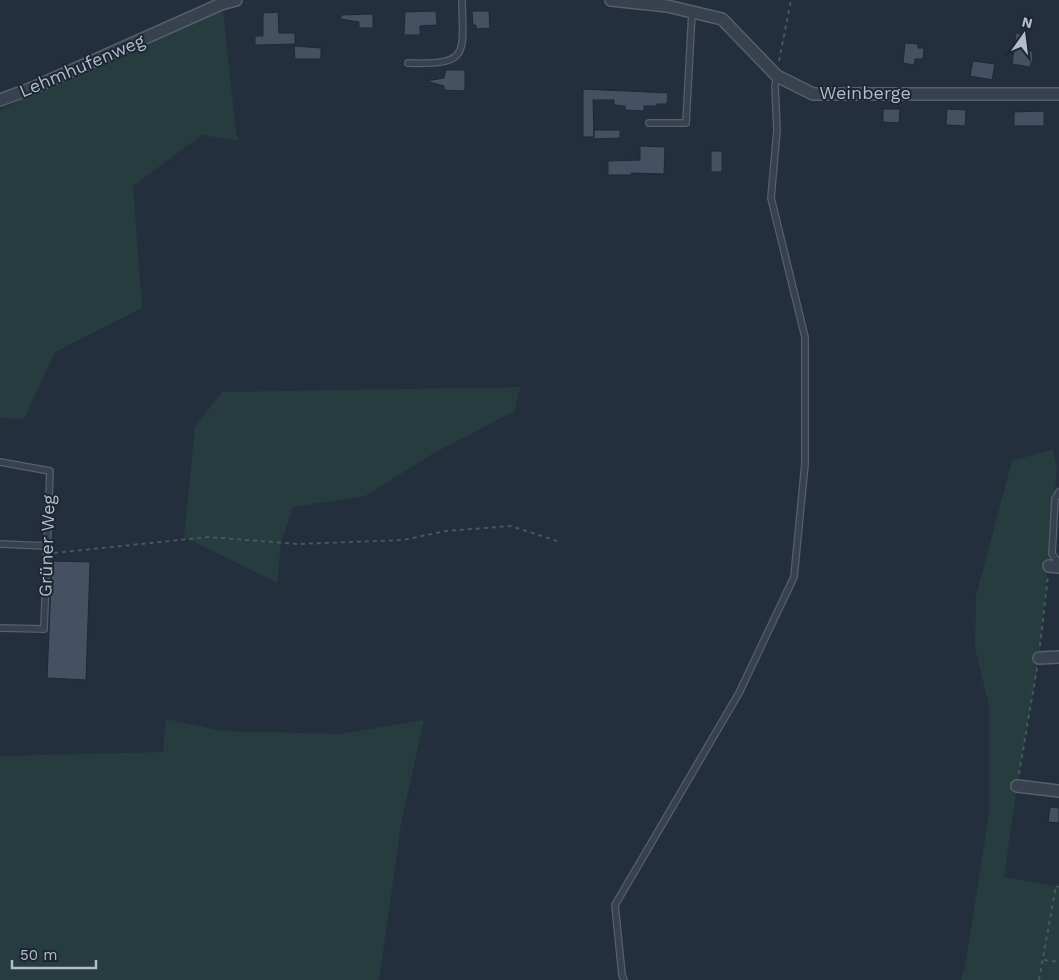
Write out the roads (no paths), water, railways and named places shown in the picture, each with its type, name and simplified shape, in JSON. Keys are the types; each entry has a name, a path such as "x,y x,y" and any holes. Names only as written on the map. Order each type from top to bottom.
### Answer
{"street":[{"name":"Lehmhufenweg","path":"0,100 35,88 221,4 236,0"},
{"name":"Weinberge","path":"611,0 667,6 722,19 777,76 813,94 1059,94"},
{"path":"1039,658 1059,656"},
{"path":"1017,786 1059,791"}],"lane":[{"path":"408,63 439,64 454,59 457,56 463,44 462,0"},
{"path":"649,123 686,123 692,12"},
{"path":"624,980 615,905 739,693 794,578 805,464 805,337 771,198 777,130 775,86 777,76"},
{"name":"Grüner Weg","path":"0,462 50,470 44,629 0,628"},
{"path":"1056,565 1052,554 1055,499 1059,492"},
{"path":"0,544 47,546"}]}
